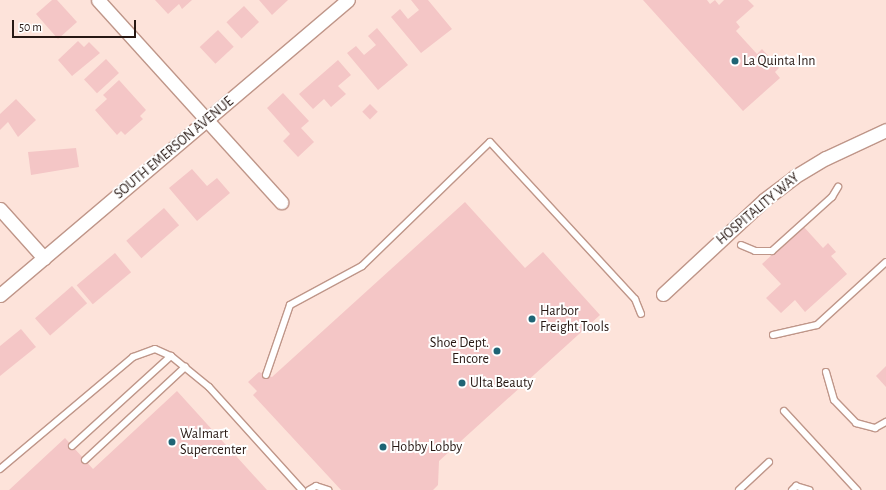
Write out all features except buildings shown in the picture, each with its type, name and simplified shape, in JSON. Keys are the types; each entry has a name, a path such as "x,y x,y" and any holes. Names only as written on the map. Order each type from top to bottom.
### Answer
{"street":[{"path":"98,0 281,202"},
{"name":"SOUTH EMERSON AVENUE","path":"0,295 348,0"},
{"name":"HOSPITALITY WAY","path":"663,294 764,200 794,177 826,158 886,130"},
{"path":"0,209 44,258"}],"lane":[{"path":"266,375 290,305 362,266 490,142 635,299 640,314"},
{"path":"741,245 755,251 772,251 832,197 838,187"},
{"path":"773,335 817,325 886,262"},
{"path":"0,469 133,357 155,349 171,356 209,387 302,490"},
{"path":"72,446 171,356"},
{"path":"85,460 185,368"},
{"path":"826,372 834,400 856,422 875,428 886,422"},
{"path":"784,411 856,490"},
{"path":"739,490 769,462"},
{"path":"309,490 316,486 328,490"},
{"path":"792,490 796,486 809,490"}],"place":[{"name":"La Quinta Inn","path":"735,61"},
{"name":"Harbor Freight Tools","path":"532,319"},
{"name":"Shoe Dept. Encore","path":"497,351"},
{"name":"Ulta Beauty","path":"462,383"},
{"name":"Walmart Supercenter","path":"172,442"},
{"name":"Hobby Lobby","path":"383,447"}]}
